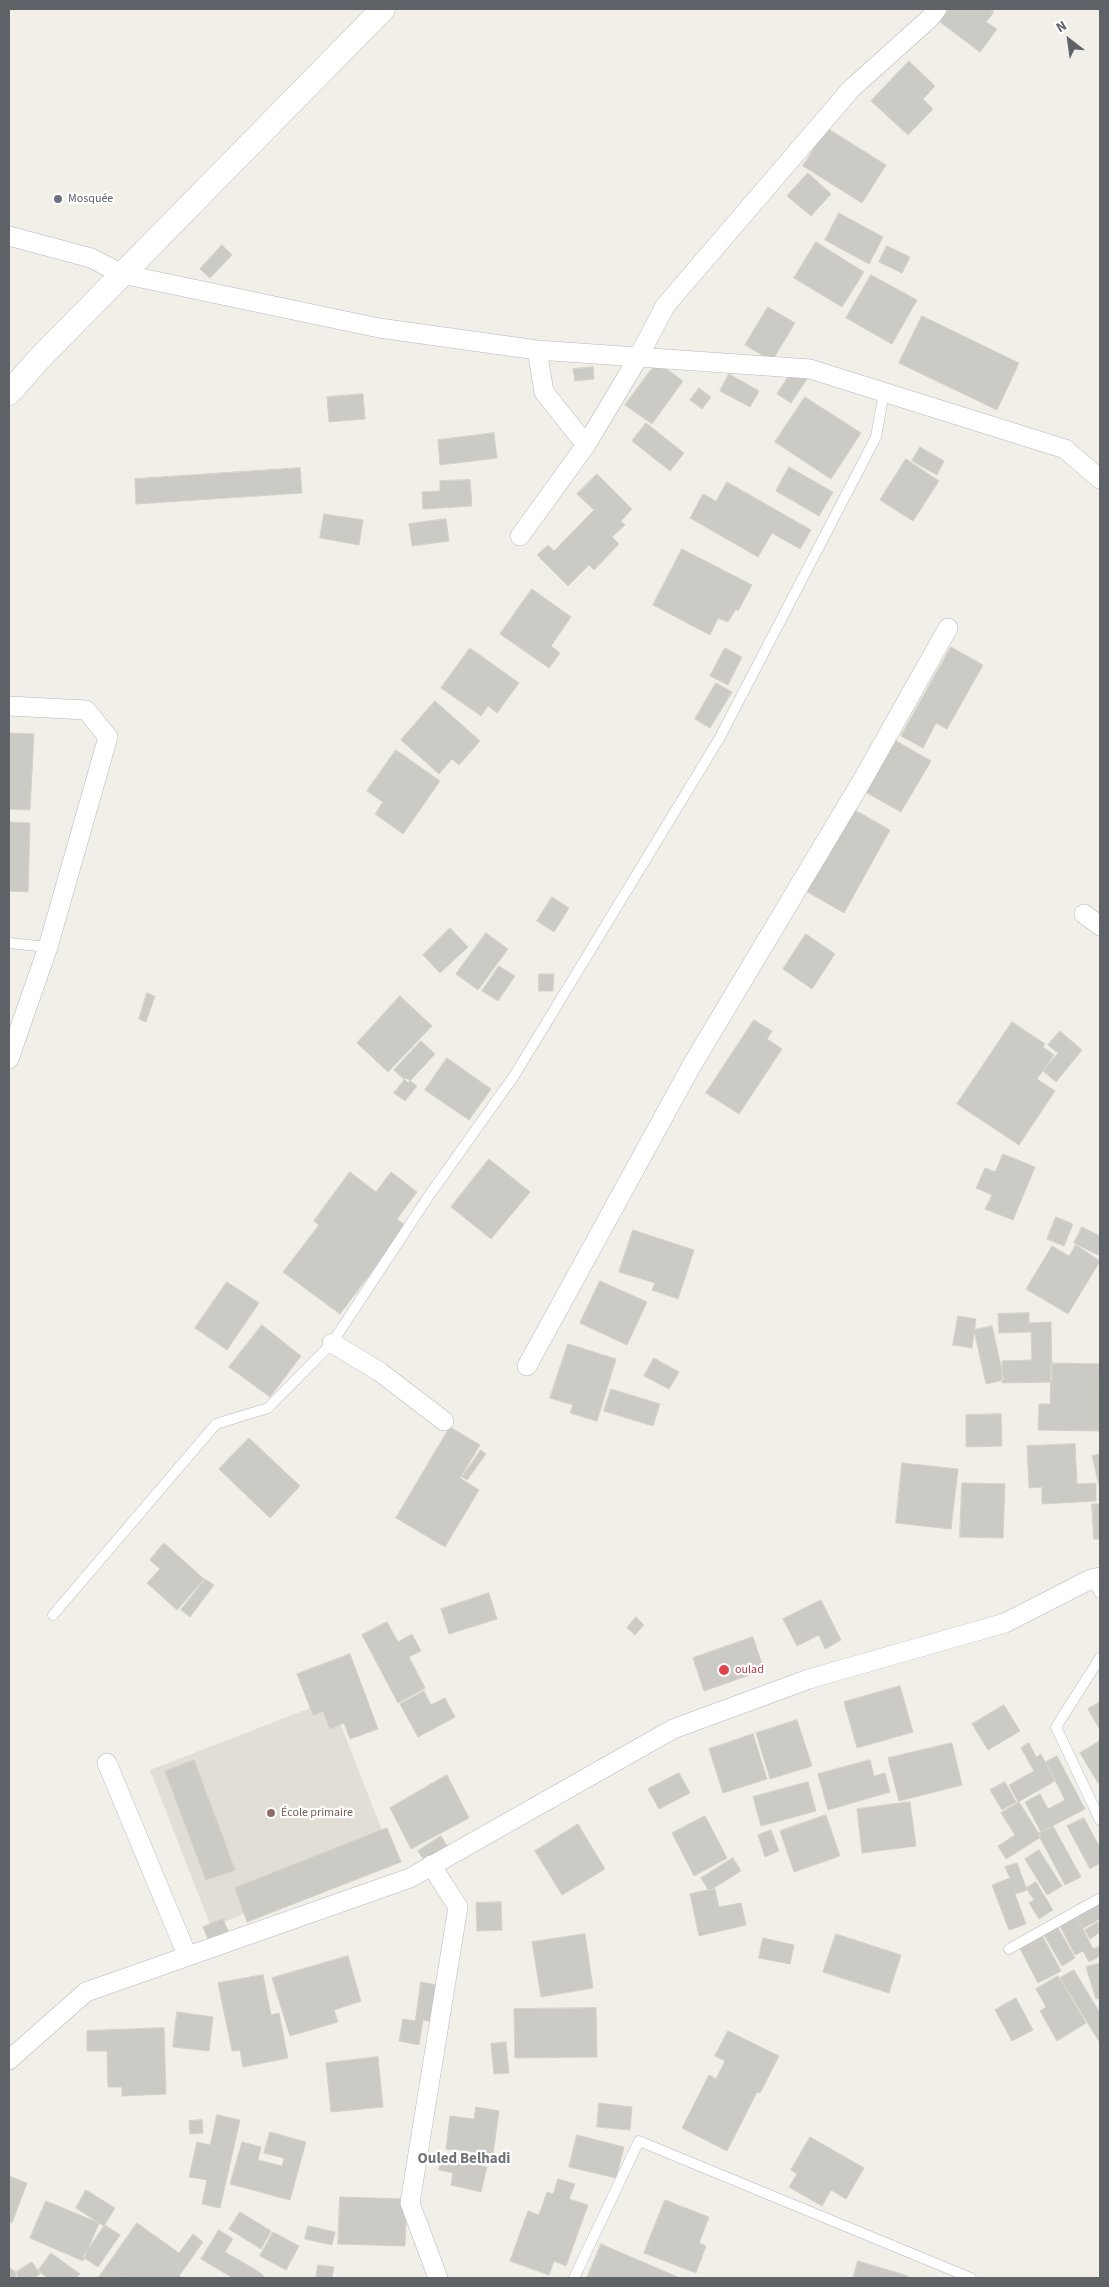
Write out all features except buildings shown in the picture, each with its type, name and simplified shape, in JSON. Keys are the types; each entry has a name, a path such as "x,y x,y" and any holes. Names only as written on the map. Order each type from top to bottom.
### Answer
{"street":[{"path":"9,393 38,360 383,9"},
{"path":"520,536 586,445 638,358 664,306 851,90 930,18 937,9"},
{"path":"9,236 91,258 122,274 379,328 537,350 810,369 1065,449 1100,480"},
{"path":"537,350 544,392 586,445"},
{"path":"527,1366 692,1065 863,779 948,628"},
{"path":"9,706 86,710 108,737 48,947 9,1059"},
{"path":"1084,914 1100,926"},
{"path":"332,1343 380,1372 444,1421"},
{"path":"9,2060 86,1992 410,1878 673,1729 809,1679 1005,1622 1097,1583"},
{"path":"107,1763 188,1955"},
{"path":"431,1865 458,1907 410,2203 438,2278"}],"lane":[{"path":"52,1615 216,1424 268,1408 332,1343 428,1197 514,1076 719,739 876,437 884,392"},
{"path":"9,943 48,947"},
{"path":"1100,1658 1056,1727 1100,1820"},
{"path":"1009,1949 1100,1898"},
{"path":"574,2278 639,2141 971,2278"}],"shaded area":[{"name":"École primaire","path":"331,1700 392,1856 211,1927 150,1770"}],"place":[{"name":"Mosquée","path":"58,199"},
{"name":"oulad","path":"724,1670"},
{"name":"École primaire","path":"271,1813"}],"district":[{"name":"Ouled Belhadi","path":"464,2160"}]}
